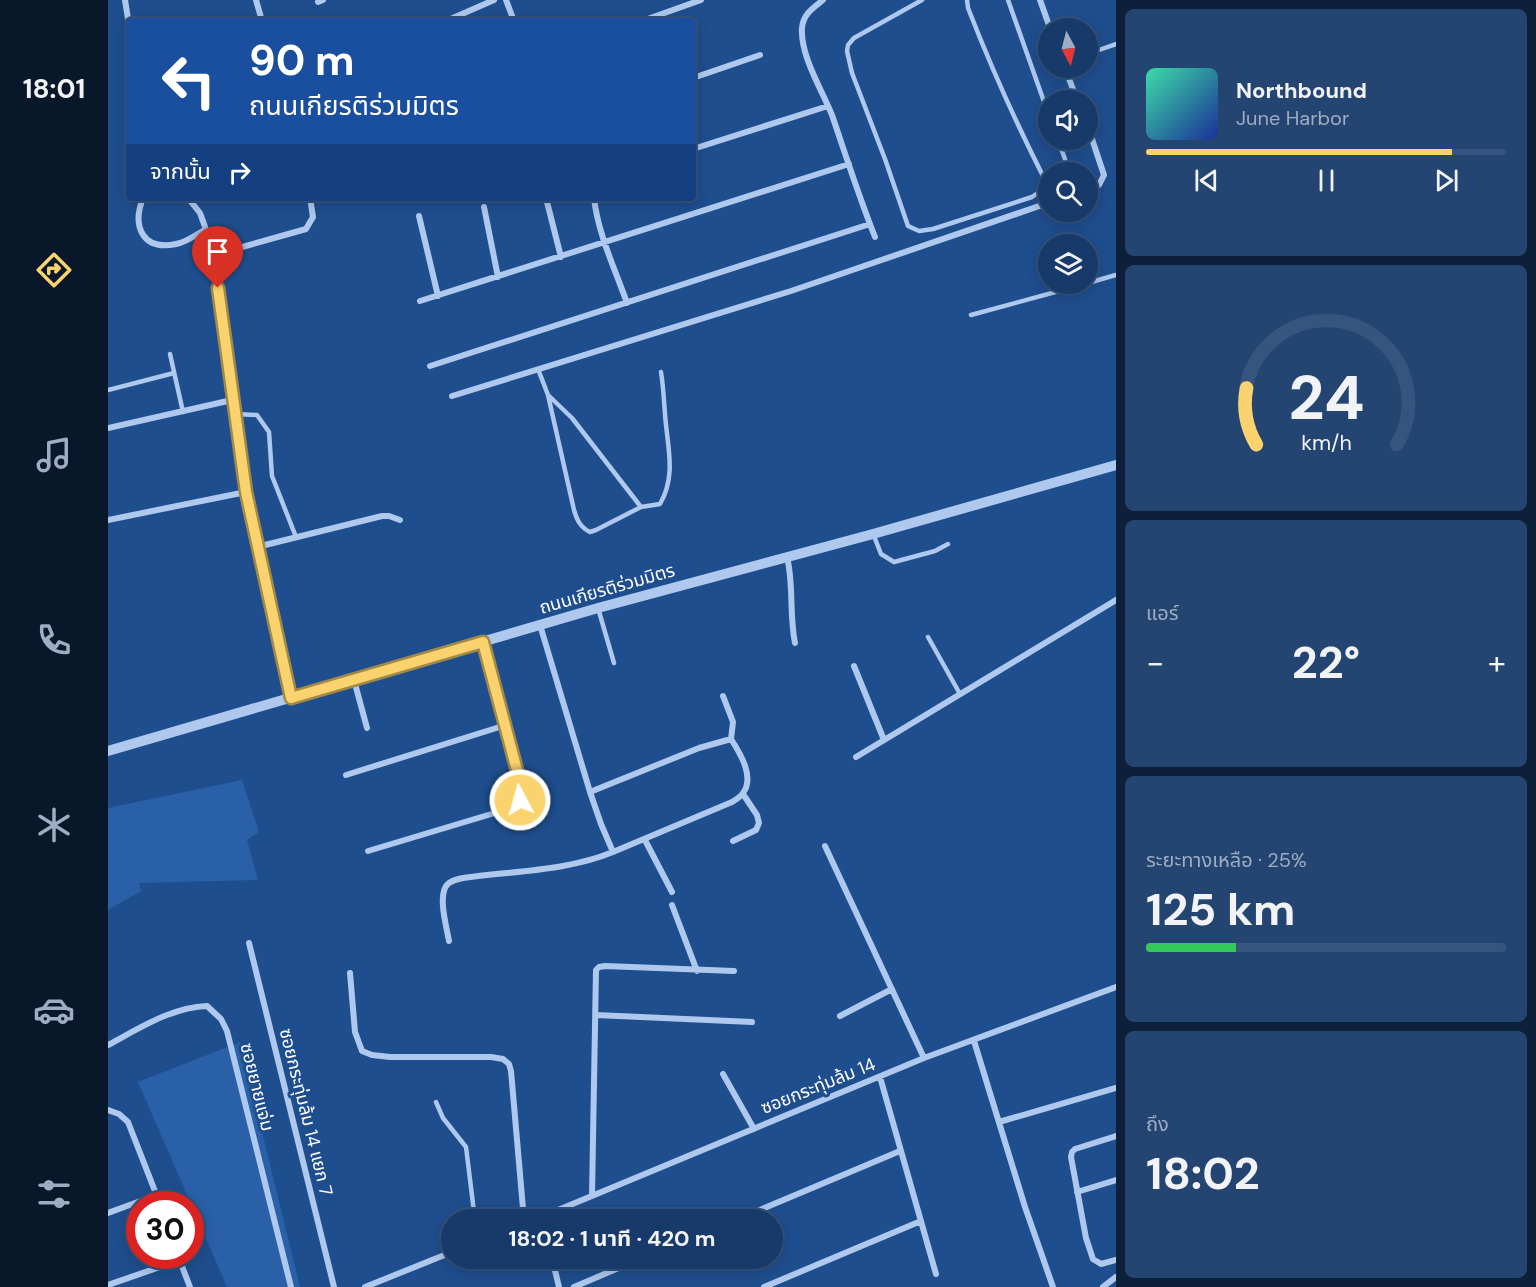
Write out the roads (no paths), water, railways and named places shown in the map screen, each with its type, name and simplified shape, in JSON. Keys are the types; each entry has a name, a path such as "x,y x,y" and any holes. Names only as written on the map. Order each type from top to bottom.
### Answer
{"street":[{"path":"125,0 128,18"},
{"path":"256,0 261,18"},
{"path":"453,18 494,0"},
{"path":"506,0 513,18"},
{"path":"650,18 701,0"},
{"path":"823,0 808,12 804,19 802,37 807,57 828,106 875,237"},
{"path":"1040,0 1046,18"},
{"path":"696,77 760,55"},
{"path":"696,148 828,106"},
{"path":"1096,150 1104,175 1098,185"},
{"path":"420,301 849,164"},
{"path":"142,201 138,216 138,228 143,237 151,242 176,244 206,229"},
{"path":"190,201 200,213 216,257 215,265 232,400 246,492 256,547 291,698"},
{"path":"216,257 231,250 306,229 313,217 310,201"},
{"path":"547,201 561,256"},
{"path":"594,201 605,243 627,303"},
{"path":"453,396 791,291 1038,206"},
{"path":"484,207 498,277"},
{"path":"419,216 438,296"},
{"path":"430,366 870,224"},
{"path":"108,428 232,400"},
{"name":"ถนนเกียรติร่วมมิตร","path":"108,751 598,608 873,534 1116,465"},
{"path":"108,520 246,492"},
{"path":"256,547 382,516 400,520"},
{"path":"787,557 791,573 790,609 795,643"},
{"path":"856,757 1116,600"},
{"path":"540,625 590,792 614,852"},
{"path":"368,851 516,805 520,800 521,792 506,725 483,642"},
{"path":"854,666 884,740"},
{"path":"354,680 368,728"},
{"path":"449,941 442,899 443,889 449,883 463,878 592,860 703,816 743,794 747,782 746,768 731,739 733,722 723,696"},
{"path":"346,775 506,725"},
{"path":"590,792 699,748 731,739"},
{"path":"734,841 756,830 759,823 743,794"},
{"path":"645,840 672,892"},
{"path":"825,846 924,1058"},
{"path":"672,905 697,971"},
{"name":"ซอยกระทุ่มล้ม 14 แยก 7","path":"249,944 334,1287"},
{"path":"592,1196 596,970 599,967 734,971"},
{"path":"350,973 355,1032 363,1051 372,1055 390,1057 491,1057 503,1059 509,1064 512,1071 523,1209"},
{"name":"ซอยกระทุ่มล้ม 14","path":"562,1209 924,1058 1116,987"},
{"path":"840,1016 892,989"},
{"name":"ซอยยายแจ่ม","path":"108,1044 149,1023 198,1006 207,1006 221,1019 227,1032 247,1106 291,1287"},
{"path":"596,1015 752,1022"},
{"path":"974,1041 1025,1207 1053,1287"},
{"path":"723,1074 754,1129"},
{"path":"880,1077 936,1274"},
{"path":"999,1122 1116,1088"},
{"path":"108,1110 119,1114 128,1122 155,1191"},
{"path":"1116,1136 1072,1152 1086,1238 1093,1259 1101,1264 1116,1260"},
{"path":"762,1209 900,1151"},
{"path":"1077,1192 1116,1180"},
{"path":"108,1213 126,1206"},
{"path":"764,1287 921,1221"},
{"path":"366,1287 441,1256"},
{"path":"108,1285 150,1269"},
{"path":"183,1269 190,1287"},
{"path":"555,1269 559,1287"},
{"path":"574,1287 616,1269"},
{"path":"1103,1287 1116,1277"}],"lane":[{"path":"922,0 854,38 848,45 847,51 852,73 908,226 919,231 933,229 1032,197 1042,190 1045,180 1015,122 992,70 967,0"},
{"path":"1008,0 1040,90"},
{"path":"1098,50 1116,44"},
{"path":"1062,150 1065,159"},
{"path":"1098,280 1116,275"},
{"path":"971,315 1046,294"},
{"path":"170,354 183,412"},
{"path":"538,369 548,395 574,510 578,521 584,529 590,532 640,507 660,504 665,495 670,452 661,372"},
{"path":"108,390 174,373"},
{"path":"548,395 572,418 640,507"},
{"path":"234,414 257,415 269,432 273,476 296,537"},
{"path":"873,534 881,554 894,562 935,551 948,544"},
{"path":"598,608 614,663"},
{"path":"928,637 960,694"},
{"path":"436,1102 443,1118 465,1147 473,1209"}]}
